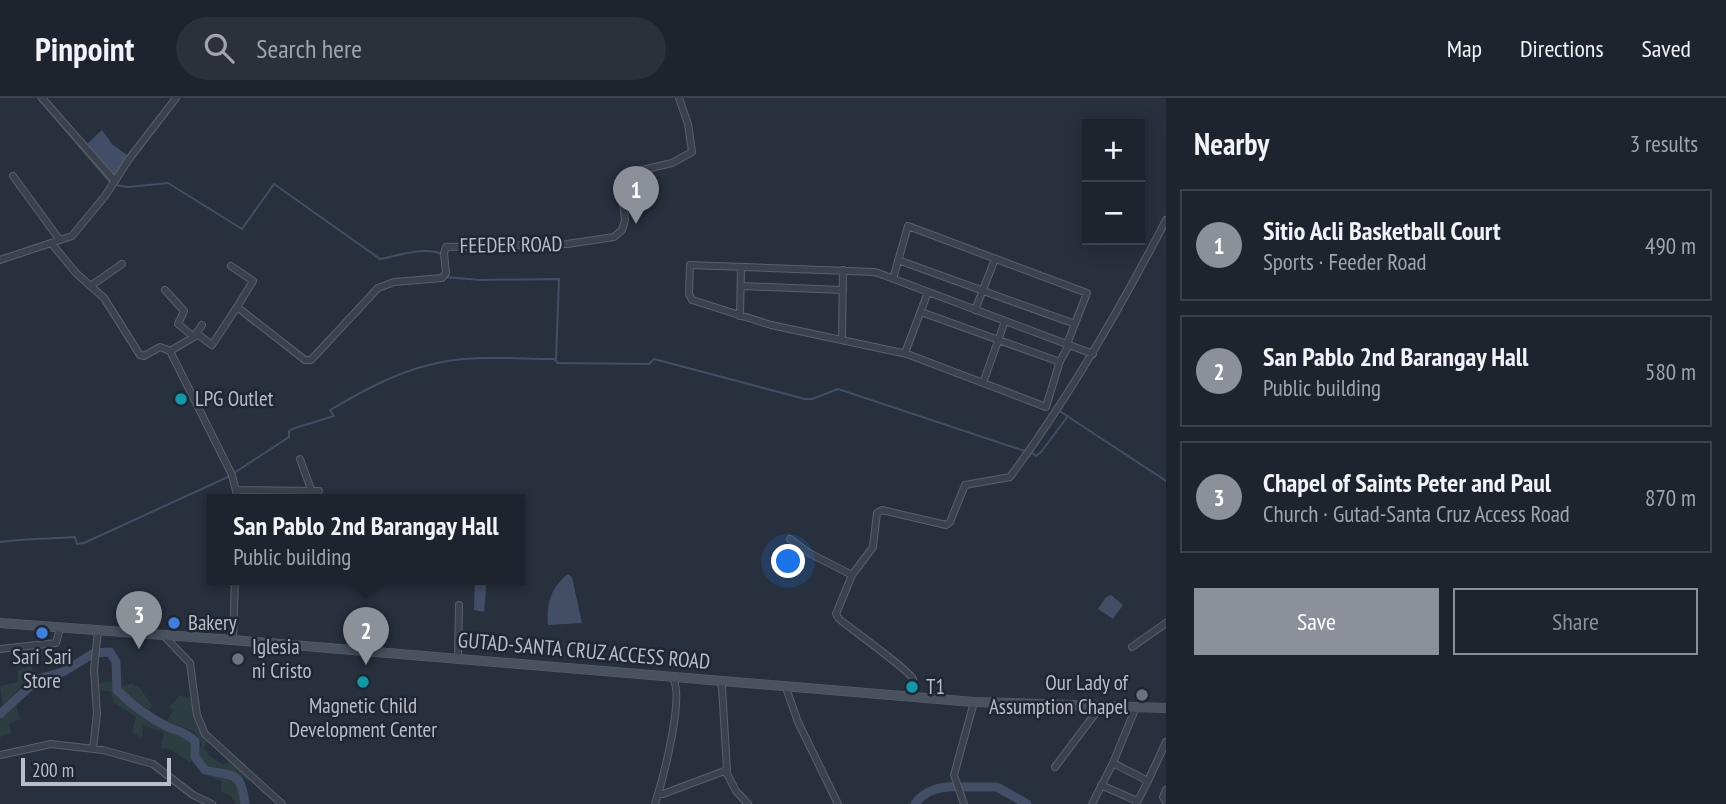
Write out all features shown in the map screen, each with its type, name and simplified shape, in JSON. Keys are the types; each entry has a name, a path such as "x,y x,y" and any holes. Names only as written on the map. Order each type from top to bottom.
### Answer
{"main road":[{"name":"GUTAD-SANTA CRUZ ACCESS ROAD","path":"0,623 233,639 974,702 1166,708"}],"street":[{"path":"42,98 114,184"},
{"path":"0,260 72,236 114,184 176,98"},
{"name":"FEEDER ROAD","path":"237,307 305,360 311,360 378,288 394,282 442,278 446,274 446,247 567,244 614,237 622,230 625,220 622,191 631,175 672,163 692,152 688,124 679,98"},
{"path":"13,176 59,239"},
{"path":"907,696 913,678 911,673 889,659 835,614 852,575 873,547 876,514 882,510 946,525 950,522 965,485 1010,477 1093,354 1166,220"},
{"path":"893,279 908,226 1087,293 1068,344 1060,362 1046,407 905,353 771,325 692,300 689,294 690,265 874,272 1068,344 1093,354"},
{"path":"52,244 76,273 104,298 140,355 144,356 160,347 170,351 232,475 237,494"},
{"path":"975,310 995,259"},
{"path":"898,260 1075,324"},
{"path":"92,285 122,264"},
{"path":"164,290 184,311 178,324 212,345 253,281 231,267"},
{"path":"740,316 741,267"},
{"path":"842,340 843,271"},
{"path":"741,286 843,290"},
{"path":"905,353 928,292"},
{"path":"921,312 1060,362"},
{"path":"983,383 1005,321"},
{"path":"170,351 195,335 202,325"},
{"path":"236,490 316,491 300,459"},
{"path":"790,539 809,553 852,575"},
{"path":"233,639 235,585"},
{"path":"458,658 459,606"},
{"path":"1132,647 1166,623"},
{"path":"0,649 56,643 60,628"},
{"path":"93,749 97,714 94,669 98,631"},
{"path":"164,635 190,663 197,715 205,734 282,804"},
{"path":"655,804 676,712 676,681 672,676"},
{"path":"719,680 722,687 725,770 736,791 748,804"},
{"path":"785,685 798,722 838,804"},
{"path":"964,804 954,775 974,702"},
{"path":"1055,767 1101,706"},
{"path":"1092,804 1113,764 1136,707"},
{"path":"1101,785 1136,803 1166,742"},
{"path":"0,755 51,744 93,749 153,765 208,803"},
{"path":"1113,764 1148,781"},
{"path":"658,794 725,770"},
{"path":"1166,790 1163,797 1166,802"}],"shaded area":[{"path":"31,665 34,675 3,705 0,686 18,682 17,671"},
{"path":"111,681 116,693 150,723 190,739 191,763 170,749 161,748 164,732 143,726 142,738 132,732 136,717 113,702 111,692 100,690 98,684"},
{"path":"132,684 141,689 152,706 149,710 119,687"},
{"path":"180,695 186,698 194,697 196,715 209,740 204,747 209,755 223,765 231,760 251,778 248,781 236,773 207,768 197,756 202,744 194,731 167,721 173,710 169,707"},
{"path":"15,701 20,719 9,724 11,734 0,737 0,720"},
{"path":"201,773 231,778 239,786 243,804 236,804 232,797 221,791 221,781"}],"water":[{"path":"102,130 112,144 127,155 115,177 88,146"},
{"path":"568,574 572,577 582,623 548,625 551,597 557,584"},
{"path":"475,585 486,585 484,612 474,610"},
{"path":"1111,595 1123,605 1113,619 1098,609 1106,597"}],"waterway":[{"path":"38,98 110,182"},
{"path":"115,185 128,187 168,183 242,229 274,184 380,259 420,251 441,254"},
{"path":"445,277 480,280 559,279 556,359"},
{"path":"234,473 289,437 289,431 292,429 334,416 330,410 378,384 429,365 475,358 554,359 558,363 649,364 654,359 805,399 838,389 1025,451"},
{"path":"1061,412 1166,481"},
{"path":"1031,452 1036,456 1041,452 1068,416"},
{"path":"0,542 75,537 77,544 84,543 230,476"},
{"path":"0,714 38,679 63,672 94,653 110,652 116,662 117,690 153,719 192,738 195,741 195,757 205,770 229,775 238,780 245,804"},
{"path":"915,804 918,799 933,790 956,787"},
{"path":"960,787 997,787 1027,804"}],"place":[{"name":"Sitio Acli Basketball Court","path":"636,224"},
{"name":"LPG Outlet","path":"181,399"},
{"name":"Bakery","path":"174,623"},
{"name":"Sari Sari Store","path":"42,633"},
{"name":"Chapel of Saints Peter and Paul","path":"139,649"},
{"name":"Iglesia ni Cristo","path":"238,659"},
{"name":"San Pablo 2nd Barangay Hall","path":"366,665"},
{"name":"Magnetic Child Development Center","path":"363,682"},
{"name":"T1","path":"912,687"},
{"name":"Our Lady of Assumption Chapel","path":"1142,695"}]}
